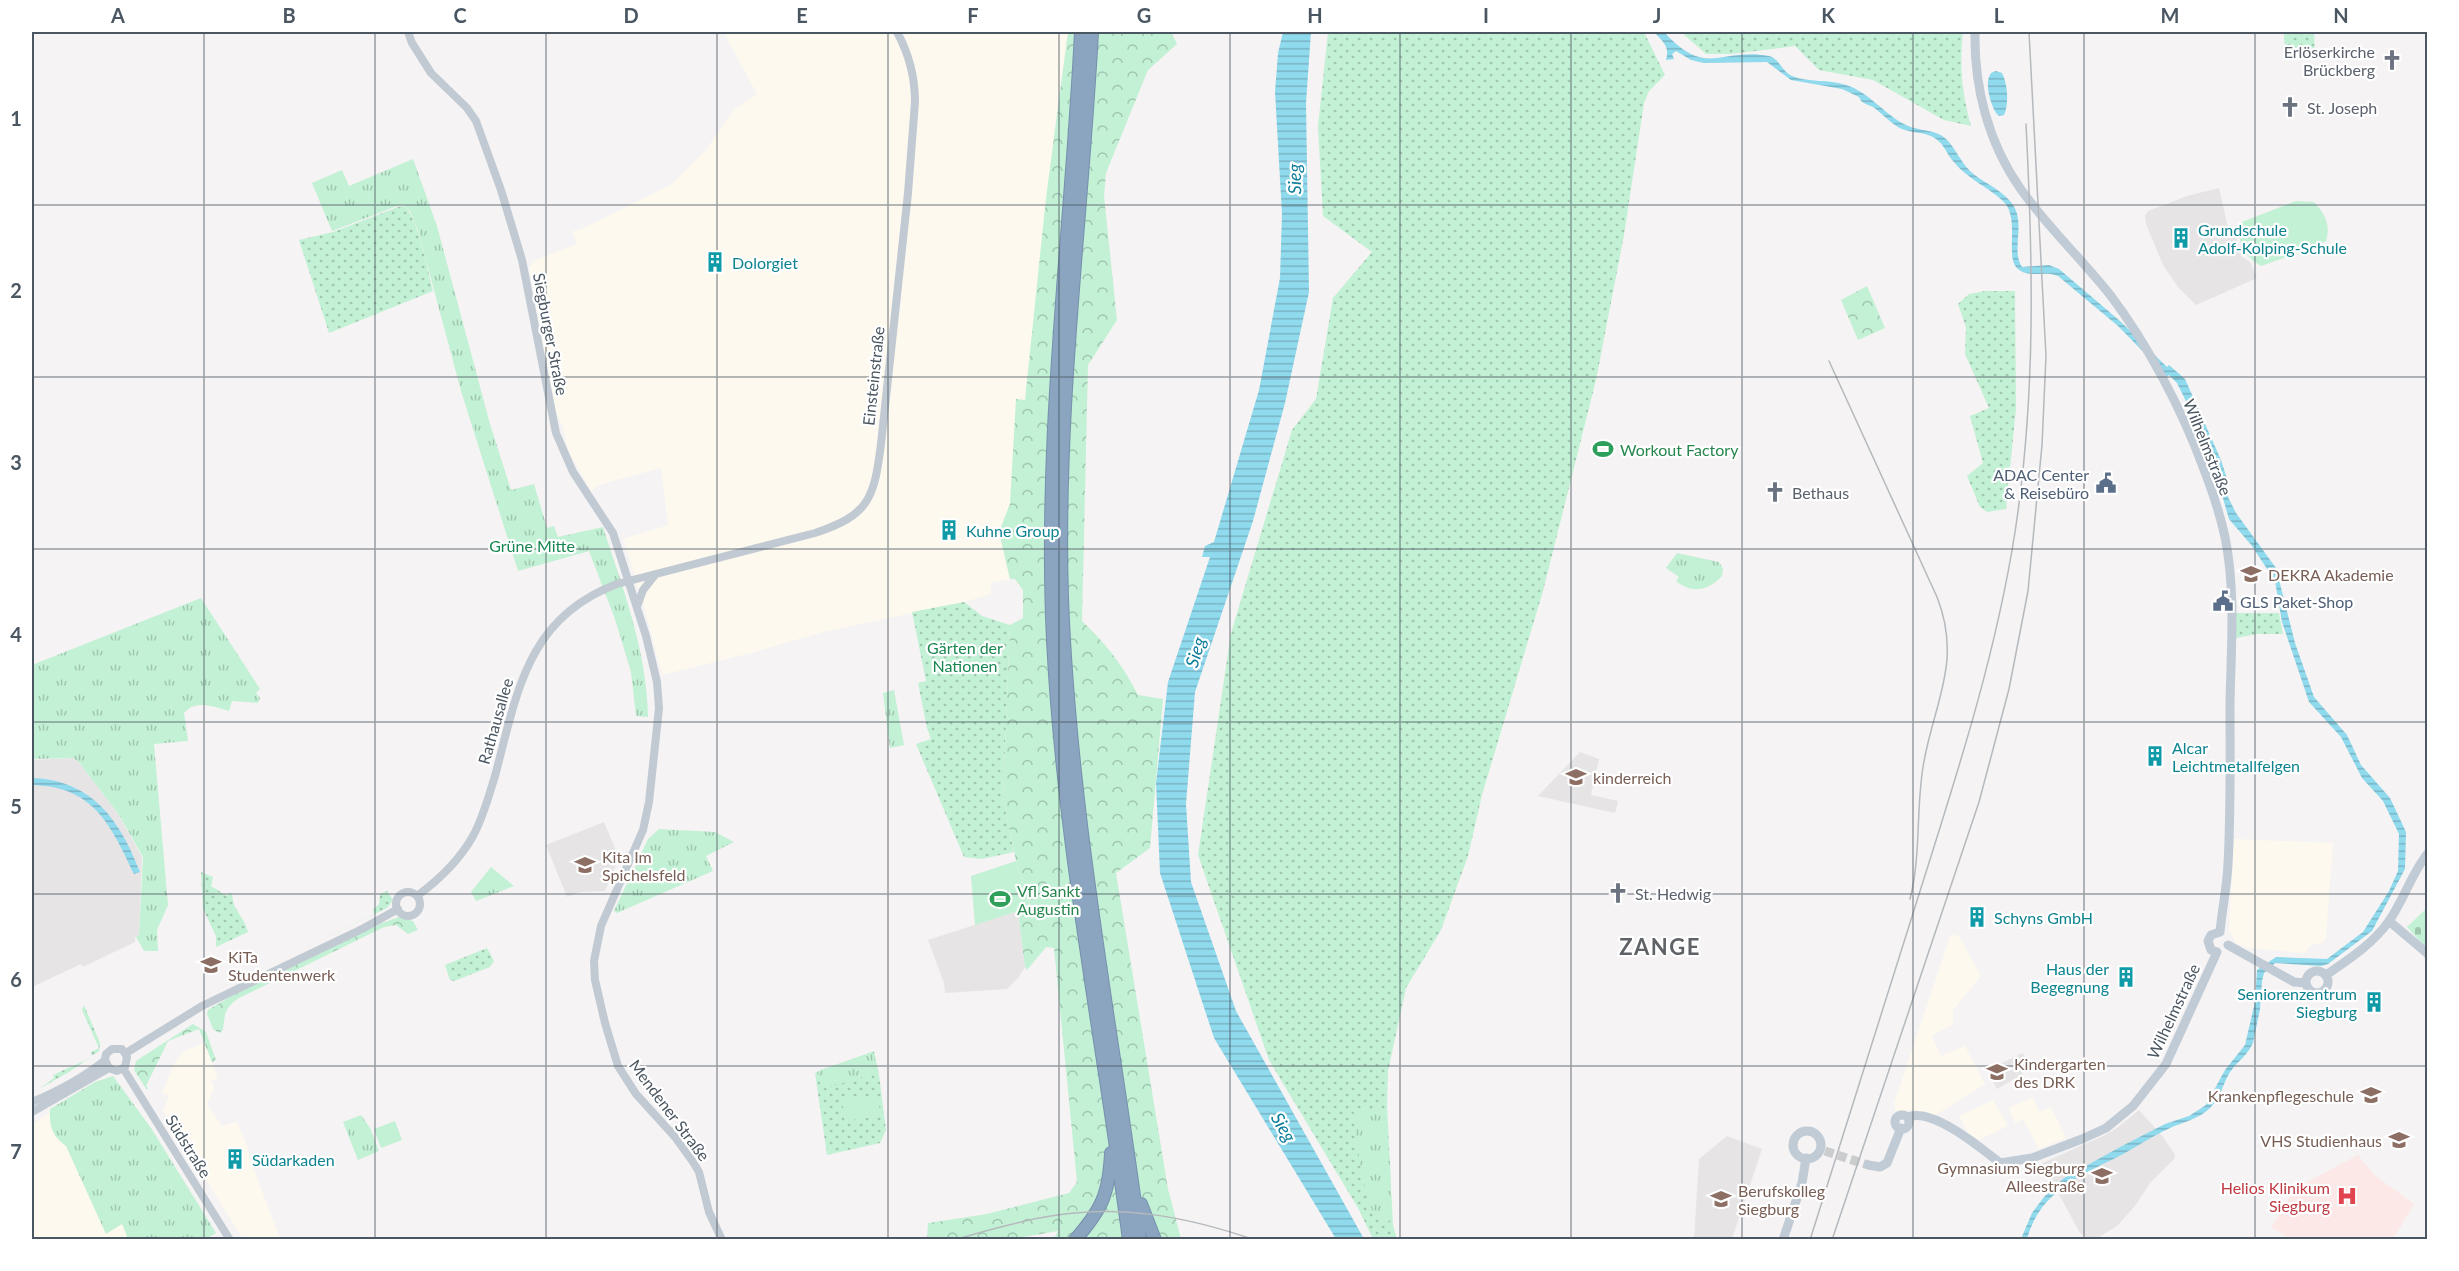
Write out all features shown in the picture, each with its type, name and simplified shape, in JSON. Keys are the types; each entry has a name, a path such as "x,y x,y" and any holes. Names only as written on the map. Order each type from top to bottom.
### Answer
{"highway":[{"path":"1090,32 1053,440 1050,510 1053,641 1064,776 1129,1239"},
{"path":"1090,32 1063,458 1062,597 1078,801 1140,1239"},
{"path":"1075,1239 1094,1219 1106,1194 1112,1125"},
{"path":"1130,1162 1147,1223 1155,1239"}],"main road":[{"name":"Wilhelmstraße","path":"1975,32 1980,96 2002,158 2020,189 2094,275 2135,331 2189,433 2203,466 2220,518 2225,538 2231,596 2229,833 2226,888 2220,932"},
{"path":"2326,975 2368,943 2389,921 2417,867 2427,853"},
{"path":"2389,921 2427,954"},
{"path":"2220,932 2227,936 2228,945 2223,951 2217,952 2209,947 2208,941 2211,935 2220,932"},
{"path":"2228,945 2294,982 2306,983"},
{"name":"Wilhelmstraße","path":"1868,1165 1880,1167 1887,1163 1900,1128 1896,1125 1896,1118 1902,1114 1908,1117 1922,1115 1938,1122 1972,1141 2000,1162 2032,1158 2106,1128 2133,1106 2166,1064 2217,952"},
{"path":"2313,971 2320,971 2326,975 2328,984 2322,991 2312,992 2306,983 2308,975 2313,971"},
{"path":"1809,1131 1816,1135 1822,1150 1806,1158 1798,1155 1793,1147 1795,1138 1801,1132 1809,1131"},
{"path":"1783,1239 1802,1184 1806,1158"}],"street":[{"name":"Siegburger Straße","path":"408,32 423,62 467,108 476,121 507,208 522,260 551,415 563,452 613,533 628,580"},
{"name":"Einsteinstraße","path":"628,580 839,525 862,509 872,493 882,444 915,102 915,89 909,60 897,32"},
{"path":"637,605 643,590 658,573"},
{"name":"Mendener Straße","path":"628,580 637,605 658,688 659,708 643,830 631,863 606,913 597,943 594,961 597,989 618,1066 632,1088 675,1137 699,1172 709,1212 720,1239"},
{"name":"Rathausallee","path":"417,896 451,867 474,834 490,791 518,689 540,642 572,609 608,588 628,580"},
{"path":"407,892 417,896 420,906 414,914 404,914 398,909 397,900 400,895 407,892"},
{"path":"126,1053 202,1006 364,928 398,909"},
{"path":"119,1048 126,1053 127,1062 123,1068 117,1071 107,1064 106,1054 112,1049 119,1048"},
{"path":"32,1102 107,1064"},
{"path":"32,1112 107,1064"},
{"name":"Südstraße","path":"123,1068 230,1239"}],"shaded area":[{"path":"726,32 1068,32 1055,125 1025,400 1016,400 1010,504 999,532 1010,579 991,583 991,594 964,602 823,632 662,675 643,602 623,539 668,525 661,468 599,485 591,491 568,450 563,427 556,412 529,268 533,261 577,244 572,231 579,230 672,184 704,152 734,110 757,94 726,37"},
{"path":"2219,188 2227,224 2236,236 2242,257 2250,262 2257,278 2196,305 2178,287 2163,265 2146,224 2145,216 2148,211 2187,196"},
{"name":"kinderreich","path":"1580,752 1599,759 1591,795 1618,801 1615,813 1538,796"},
{"path":"73,758 78,761 118,814 142,857 139,935 135,937 135,942 83,967 81,964 32,987 32,760"},
{"name":"Kita Im Spichelsfeld","path":"604,822 619,858 605,891 581,892 567,897 546,845"},
{"path":"2234,839 2333,843 2326,938 2323,942 2310,946 2305,953 2246,948 2236,943 2229,929"},
{"path":"1018,911 1025,967 1018,978 1007,989 945,993 944,983 928,940"},
{"path":"1951,934 1959,936 1981,976 1953,1010 1953,1024 1932,1036 1941,1056 1965,1046 1985,1084 1934,1116 1914,1110 1895,1111 1894,1103"},
{"path":"204,1043 218,1078 210,1081 214,1089 207,1104 222,1126 237,1122 280,1239 243,1239 163,1111 169,1096 162,1093 175,1062 184,1051"},
{"path":"2023,1053 2028,1063 2020,1068 2023,1074 1997,1089 1987,1070"},
{"path":"99,1083 202,1240 32,1240 32,1124"},
{"path":"2033,1097 2039,1112 2051,1107 2066,1138 2039,1149 2023,1119 2015,1123 2009,1108"},
{"path":"1993,1100 2008,1126 1979,1140 1968,1133 1959,1116"},
{"name":"Gymnasium Siegburg Alleestraße","path":"2139,1110 2163,1137 2175,1158 2150,1183 2135,1206 2117,1226 2099,1237 2086,1237 2080,1233 2042,1163 2103,1136"},
{"name":"Berufskolleg Siegburg","path":"1727,1136 1762,1149 1732,1239 1694,1239 1699,1159"},
{"name":"Helios Klinikum Siegburg","path":"2358,1155 2374,1175 2414,1204 2393,1239 2291,1239 2271,1227 2296,1188"}],"green space":[{"path":"1068,32 1171,32 1177,44 1148,70 1106,173 1104,196 1117,320 1088,365 1082,621 1113,655 1138,695 1163,699 1150,848 1116,873 1168,1189 1181,1239 1054,1239 1058,1231 1012,1239 927,1240 928,1223 987,1214 1069,1193 1077,1182 1054,948 1046,947 1027,970 1018,911 1030,906 1016,861 1003,798 1010,625 1023,618 1023,590 1015,579 1010,579 999,532 1010,504 1016,399 1025,400 1046,198"},
{"path":"1328,32 1644,32 1665,75 1649,91 1644,103 1624,235 1596,380 1543,591 1482,795 1468,856 1441,930 1406,988 1388,1071 1387,1105 1393,1226 1397,1239 1373,1239 1358,1208 1269,1060 1198,855 1231,633 1292,430 1316,399 1333,298 1372,252 1323,216 1318,126"},
{"path":"1681,32 1963,32 1962,79 1971,126 1944,120 1873,80 1819,70 1795,46 1731,54 1706,54"},
{"path":"2284,32 2314,32 2315,55 2312,55 2311,50 2288,50 2287,54 2285,53"},
{"name":"Grüne Mitte","path":"413,159 437,226 490,424 511,490 534,484 547,528 554,526 558,537 603,527 639,644 647,692 648,717 636,716 631,672 615,619 589,551 518,571 461,391 418,230 410,211 404,205 397,206 332,231 312,183 342,170 349,186"},
{"path":"2296,201 2314,202 2321,211 2327,225 2326,241 2261,266 2242,248 2240,229 2242,222"},
{"path":"404,206 409,211 418,232 433,291 329,333 299,240 333,232"},
{"path":"1867,286 1885,328 1858,340 1841,300"},
{"path":"1985,291 2015,291 2016,408 2006,509 1987,512 1980,507 1967,476 1983,463 1970,416 1989,408 1965,354 1966,327 1958,304 1969,294"},
{"path":"1677,553 1719,562 1723,569 1722,576 1706,588 1694,589 1682,585 1676,581 1679,577 1666,568"},
{"path":"201,598 260,689 256,693 260,698 258,703 232,701 229,711 205,705 194,706 184,713 188,741 154,744 168,905 157,930 158,951 144,951 136,937 139,935 143,857 119,815 78,761 73,758 32,759 32,665"},
{"name":"Gärten der Nationen","path":"964,602 982,616 1010,625 1003,798 1014,852 982,859 964,857 916,744 931,739 918,683 926,681 912,612"},
{"path":"2235,613 2279,613 2283,634 2257,634 2236,638"},
{"path":"894,690 904,745 890,748 883,693"},
{"path":"659,829 715,832 734,842 706,856 713,871 617,913 614,911 648,839"},
{"name":"Vfl Sankt Augustin","path":"1016,861 1030,907 975,925 971,876"},
{"path":"491,867 514,886 476,901 471,892"},
{"path":"201,872 213,877 211,886 227,896 230,892 248,932 216,947 216,936 203,909"},
{"path":"387,891 393,900 387,908 187,1004 374,914 373,909 379,904 380,894"},
{"path":"2427,908 2427,949 2407,927"},
{"path":"399,917 413,921 418,930 408,934 396,925 384,927 239,998 230,1005 226,1012 223,1030 219,1033 213,1029 207,1014 208,1010 233,995"},
{"path":"487,948 494,961 490,967 454,981 450,980 445,965"},
{"path":"84,1005 100,1043 99,1051 92,1056 91,1052 99,1048 82,1010"},
{"path":"193,1024 206,1032 216,1060 212,1062 199,1029 168,1041 146,1086 147,1090 134,1070 136,1061"},
{"path":"874,1051 886,1130 880,1143 827,1155 815,1073"},
{"path":"873,1052 878,1073 822,1089 817,1072"},
{"path":"87,1060 39,1089 54,1078 53,1075"},
{"path":"113,1076 151,1128 216,1233 206,1239 125,1239 127,1236 122,1224 106,1234 66,1146 52,1130 50,1109 95,1082"},
{"path":"877,1095 881,1116 845,1121 842,1100"},
{"path":"1376,1108 1385,1120 1390,1161 1391,1220 1383,1224 1376,1217 1370,1205 1359,1156 1353,1113"},
{"path":"361,1115 370,1128 379,1151 358,1160 343,1122"},
{"path":"395,1121 402,1140 381,1148 374,1129"}],"water":[{"name":"Sieg","path":"1283,32 1311,32 1306,103 1309,292 1285,403 1253,521 1195,692 1186,804 1191,882 1236,1011 1364,1239 1336,1239 1214,1038 1160,873 1156,783 1168,682 1210,557 1202,557 1205,546 1214,542 1259,390 1280,278 1282,214 1275,92 1278,53"},
{"path":"1654,32 1664,32 1679,46 1703,58 1752,54 1772,57 1792,76 1805,80 1833,82 1854,88 1898,121 1941,135 1949,142 1970,171 2001,192 2015,209 2019,226 2018,252 2022,267 2049,265 2059,269 2120,321 2167,367 2169,365 2185,379 2221,460 2227,479 2228,497 2236,513 2276,568 2295,643 2314,697 2347,735 2361,765 2390,798 2406,832 2405,869 2372,931 2328,964 2321,966 2275,963 2264,973 2253,1043 2233,1068 2210,1108 2201,1115 2162,1132 2068,1184 2047,1201 2032,1225 2027,1239 2021,1239 2032,1213 2044,1197 2064,1178 2165,1124 2189,1116 2206,1105 2225,1070 2245,1045 2255,1002 2257,970 2276,957 2327,959 2363,932 2389,891 2398,871 2399,834 2383,801 2362,778 2341,737 2309,702 2282,622 2275,581 2252,546 2229,519 2220,488 2216,462 2177,383 2169,375 2165,378 2166,375 2118,326 2058,276 2027,273 2018,269 2012,256 2012,227 2008,208 2003,201 1959,167 1937,139 1898,127 1873,107 1861,101 1859,97 1842,89 1791,80 1767,62 1704,63 1691,60 1676,51 1672,54 1674,59 1666,60 1666,48"},
{"path":"1996,71 2002,73 2007,94 2004,115 1999,116 1992,104 1988,87 1991,73"},
{"path":"32,778 53,780 71,786 101,806 123,836 140,872 134,874 108,825 85,801 70,792 53,787 32,785"}],"tunnel":[{"path":"1825,1151 1868,1165"}],"tram line":[{"path":"953,1240 1039,1218 1103,1211 1180,1219 1255,1240"}],"railway":[{"path":"1832,1240 1979,802 2009,689 2028,591 2042,445 2046,356 2029,32"},
{"path":"1810,1240 1962,756 1987,667 2007,578 2022,481 2030,379 2031,277 2026,124"},
{"path":"1829,361 1937,597 1944,621 1947,663 1923,767 1916,866 1910,899"}],"place":[{"name":"Erlöserkirche Brückberg","path":"2392,60"},
{"name":"St. Joseph","path":"2290,107"},
{"name":"Grundschule Adolf-Kolping-Schule","path":"2181,238"},
{"name":"Dolorgiet","path":"715,262"},
{"name":"Workout Factory","path":"1603,449"},
{"name":"ADAC Center & Reisebüro","path":"2106,483"},
{"name":"Bethaus","path":"1775,492"},
{"name":"Kuhne Group","path":"949,530"},
{"name":"DEKRA Akademie","path":"2251,574"},
{"name":"GLS Paket-Shop","path":"2223,601"},
{"name":"Alcar Leichtmetallfelgen","path":"2155,756"},
{"name":"kinderreich","path":"1576,777"},
{"name":"Kita Im Spichelsfeld","path":"585,865"},
{"name":"St. Hedwig","path":"1618,893"},
{"name":"Vfl Sankt Augustin","path":"1000,899"},
{"name":"Schyns GmbH","path":"1977,917"},
{"name":"KiTa Studentenwerk","path":"211,965"},
{"name":"Haus der Begegnung","path":"2126,977"},
{"name":"Seniorenzentrum Siegburg","path":"2374,1002"},
{"name":"Kindergarten des DRK","path":"1997,1072"},
{"name":"Krankenpflegeschule","path":"2371,1095"},
{"name":"VHS Studienhaus","path":"2399,1140"},
{"name":"Südarkaden","path":"235,1159"},
{"name":"Gymnasium Siegburg Alleestraße","path":"2102,1176"},
{"name":"Helios Klinikum Siegburg","path":"2347,1196"},
{"name":"Berufskolleg Siegburg","path":"1721,1199"}],"district":[{"name":"ZANGE","path":"1660,946"}]}
